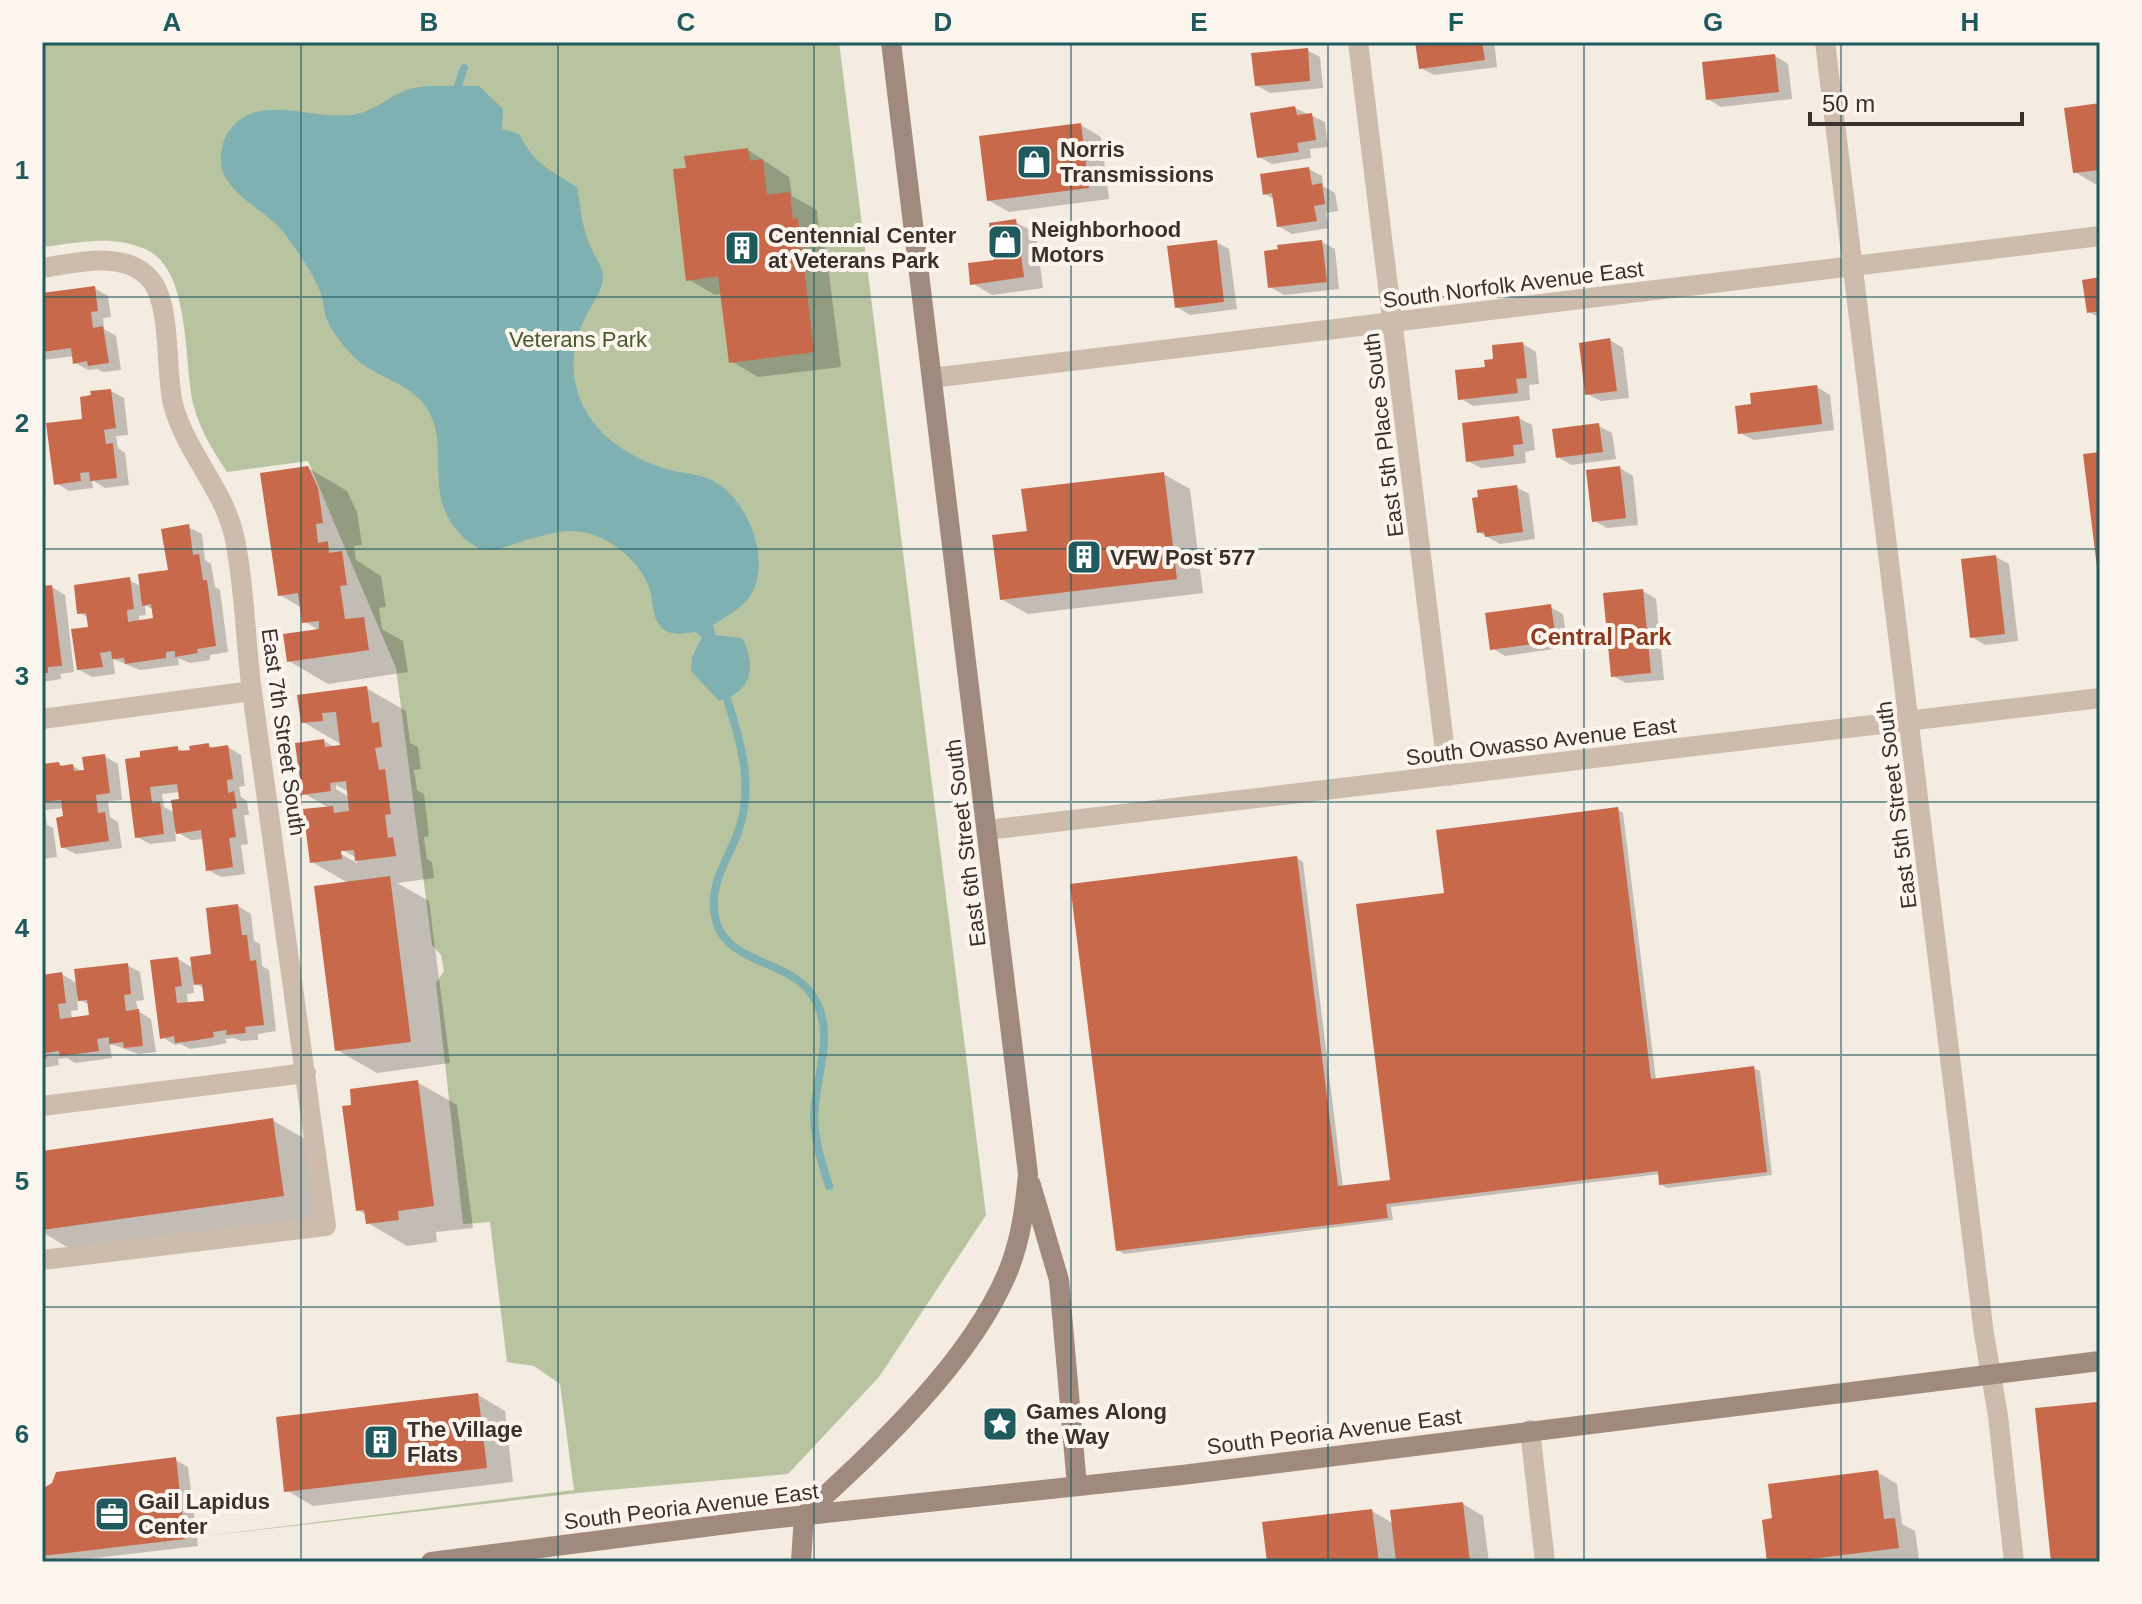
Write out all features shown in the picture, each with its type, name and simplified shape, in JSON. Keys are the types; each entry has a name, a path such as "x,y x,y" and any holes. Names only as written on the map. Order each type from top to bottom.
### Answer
{"street":[{"name":"East 6th Street South","path":"804,1515 887,1437 968,1340 1010,1266 1025,1208 1028,1174 891,42"},
{"name":"East 5th Place South","path":"1358,42 1448,776"},
{"name":"East 5th Street South","path":"1825,42 2014,1562"},
{"name":"South Norfolk Avenue East","path":"932,378 2100,236"},
{"name":"East 7th Street South","path":"42,268 108,261 134,266 152,281 161,304 172,402 185,439 214,484 229,516 235,538 252,691 326,1226 42,1260"},
{"path":"42,719 252,691"},
{"name":"South Owasso Avenue East","path":"987,830 2100,698"},
{"path":"42,1106 306,1073"},
{"path":"1028,1174 1059,1280 1077,1486"},
{"name":"South Peoria Avenue East","path":"431,1562 804,1515 1182,1475 2100,1361"},
{"path":"1530,1430 1545,1562"},
{"path":"801,1562 804,1515"}],"green space":[{"name":"Veterans Park","path":"42,42 839,42 986,1215 879,1377 788,1474 587,1492 197,1537 574,1490 560,1384 534,1366 507,1362 490,1222 463,1224 436,983 444,971 441,955 432,945 396,668 308,461 227,472 212,449 194,407 178,296 171,276 160,260 145,249 120,242 94,241 42,247"}],"water":[{"path":"430,86 479,86 503,109 502,129 519,134 537,159 577,187 586,236 603,276 600,290 580,329 574,353 574,377 580,400 592,421 619,446 641,459 720,485 740,505 747,518 759,562 754,589 741,606 713,625 715,635 742,638 747,648 748,677 739,691 730,697 719,701 691,671 692,657 702,637 695,632 671,633 660,626 655,618 650,590 639,568 610,543 587,533 566,531 490,550 476,546 459,533 442,502 437,437 426,407 412,392 364,365 344,346 326,317 322,297 311,272 295,248 278,226 233,188 222,169 222,151 227,134 239,120 253,113 286,110 340,116 357,114 405,90"}],"building":[{"path":"1415,42 1482,42 1485,60 1419,69"},
{"path":"1308,48 1310,81 1255,86 1251,53"},
{"path":"1775,54 1779,92 1706,100 1702,62"},
{"path":"2100,103 2100,170 2073,173 2064,108"},
{"path":"1295,106 1297,115 1312,113 1316,140 1297,143 1299,152 1257,158 1250,113"},
{"name":"Norris Transmissions","path":"1081,123 1089,188 987,201 979,136"},
{"name":"Centennial Center at Veterans Park","path":"748,148 750,161 763,159 767,195 790,192 793,219 798,218 814,352 729,363 718,276 686,281 673,169 686,168 684,156"},
{"path":"1309,167 1312,185 1322,183 1325,204 1314,206 1317,221 1277,227 1272,193 1263,195 1260,174"},
{"name":"Neighborhood Motors","path":"1016,219 1024,277 970,285 968,263 994,260 989,223"},
{"path":"1217,240 1224,302 1175,308 1167,246"},
{"path":"1322,240 1327,282 1268,288 1264,251 1278,249 1277,245"},
{"path":"2100,277 2100,311 2087,313 2082,280"},
{"path":"95,286 98,311 91,312 93,328 103,326 109,363 88,366 87,361 73,364 71,348 42,352 42,293"},
{"path":"1610,338 1617,391 1585,395 1579,343"},
{"path":"1523,342 1527,378 1516,379 1518,393 1458,400 1455,370 1485,367 1484,360 1493,359 1492,345"},
{"path":"1817,385 1822,424 1738,434 1735,406 1751,404 1750,393"},
{"path":"111,389 116,428 104,430 106,444 113,443 117,478 90,481 89,472 80,473 81,481 54,485 46,423 82,419 80,397 91,395 90,391"},
{"path":"1519,416 1523,444 1513,445 1514,456 1466,462 1462,423"},
{"path":"1599,423 1603,452 1556,458 1552,429"},
{"path":"2100,452 2100,575 2098,575 2083,454"},
{"path":"308,466 318,488 323,523 316,524 318,543 328,541 329,553 342,551 347,585 340,586 345,619 364,617 369,650 287,662 283,634 319,629 319,621 302,623 298,593 278,596 260,473"},
{"path":"1620,466 1626,518 1592,522 1586,470"},
{"name":"VFW Post 577","path":"1164,472 1177,579 1000,600 992,535 1027,531 1021,489"},
{"path":"1517,485 1523,532 1485,537 1484,532 1477,533 1472,498 1478,497 1477,490"},
{"path":"189,524 193,555 199,554 203,580 207,580 216,646 175,657 175,651 166,652 166,658 125,664 124,658 112,659 111,651 100,653 103,667 77,670 71,629 88,627 86,613 77,614 74,585 130,577 134,609 127,610 128,622 153,618 151,604 142,606 138,574 168,570 161,529"},
{"path":"1996,555 2005,634 1970,638 1961,559"},
{"path":"52,585 62,666 48,667 48,673 42,673 42,586"},
{"path":"1643,589 1651,673 1611,677 1603,593"},
{"path":"1551,604 1556,641 1490,650 1485,613"},
{"path":"367,686 372,723 379,722 382,747 375,748 379,770 385,769 391,814 385,815 388,838 393,837 396,856 355,861 354,850 341,851 342,859 310,863 303,809 333,806 334,813 349,811 346,781 330,783 331,791 302,795 295,743 324,739 325,747 340,745 336,712 322,713 323,721 301,723 297,695"},
{"path":"209,743 209,748 228,745 233,779 227,780 228,793 234,791 237,808 232,809 236,837 229,838 233,867 206,871 201,830 176,834 171,800 179,799 177,784 150,787 152,803 160,802 164,834 135,838 125,759 140,757 140,751 178,746 178,751 190,750 189,746"},
{"path":"105,754 110,793 96,795 98,813 105,812 109,841 61,848 56,818 63,816 61,800 42,802 42,764 73,764 74,771 84,770 82,757"},
{"path":"1618,807 1651,1079 1754,1066 1767,1172 1659,1185 1658,1171 1386,1204 1388,1218 1116,1251 1070,884 1297,856 1338,1186 1390,1180 1356,904 1444,893 1436,830"},
{"path":"390,876 411,1042 335,1051 314,886"},
{"path":"238,904 242,935 247,935 250,961 256,960 264,1025 245,1027 246,1033 226,1035 227,1030 213,1032 214,1037 198,1040 175,1043 174,1036 160,1039 150,960 178,957 182,986 175,987 177,1003 204,1001 202,984 194,985 190,957 211,954 206,908"},
{"path":"128,963 131,994 124,995 126,1011 139,1009 143,1046 124,1048 123,1042 109,1044 109,1037 97,1039 99,1051 60,1056 59,1051 45,1053 47,1058 42,1059 42,975 62,972 66,1003 58,1004 60,1019 89,1015 87,1000 78,1001 74,969"},
{"path":"418,1080 434,1206 398,1211 399,1220 366,1224 364,1210 356,1211 342,1106 351,1105 350,1089"},
{"path":"273,1118 284,1196 42,1230 42,1151"},
{"name":"The Village Flats","path":"478,1393 487,1468 284,1492 276,1417"},
{"path":"2097,1402 2100,1427 2100,1562 2051,1562 2035,1408"},
{"name":"Gail Lapidus Center","path":"176,1457 185,1539 42,1556 42,1489 52,1483 56,1472"},
{"path":"1878,1470 1884,1519 1895,1518 1899,1548 1767,1562 1762,1520 1772,1518 1768,1484"},
{"path":"1463,1502 1470,1562 1396,1562 1390,1510"},
{"path":"1372,1509 1379,1562 1267,1562 1262,1522"}],"waterway":[{"path":"458,86 464,68"},
{"path":"727,699 741,749 745,800 737,835 716,886 716,921 722,935 732,945 800,981 818,1006 824,1036 814,1124 829,1186"}],"place":[{"name":"Norris Transmissions","path":"1034,162"},
{"name":"Neighborhood Motors","path":"1005,242"},
{"name":"Centennial Center at Veterans Park","path":"742,248"},
{"name":"VFW Post 577","path":"1084,557"},
{"name":"Games Along the Way","path":"1000,1424"},
{"name":"The Village Flats","path":"381,1442"},
{"name":"Gail Lapidus Center","path":"112,1514"}],"district":[{"name":"Central Park","path":"1601,637"}]}
